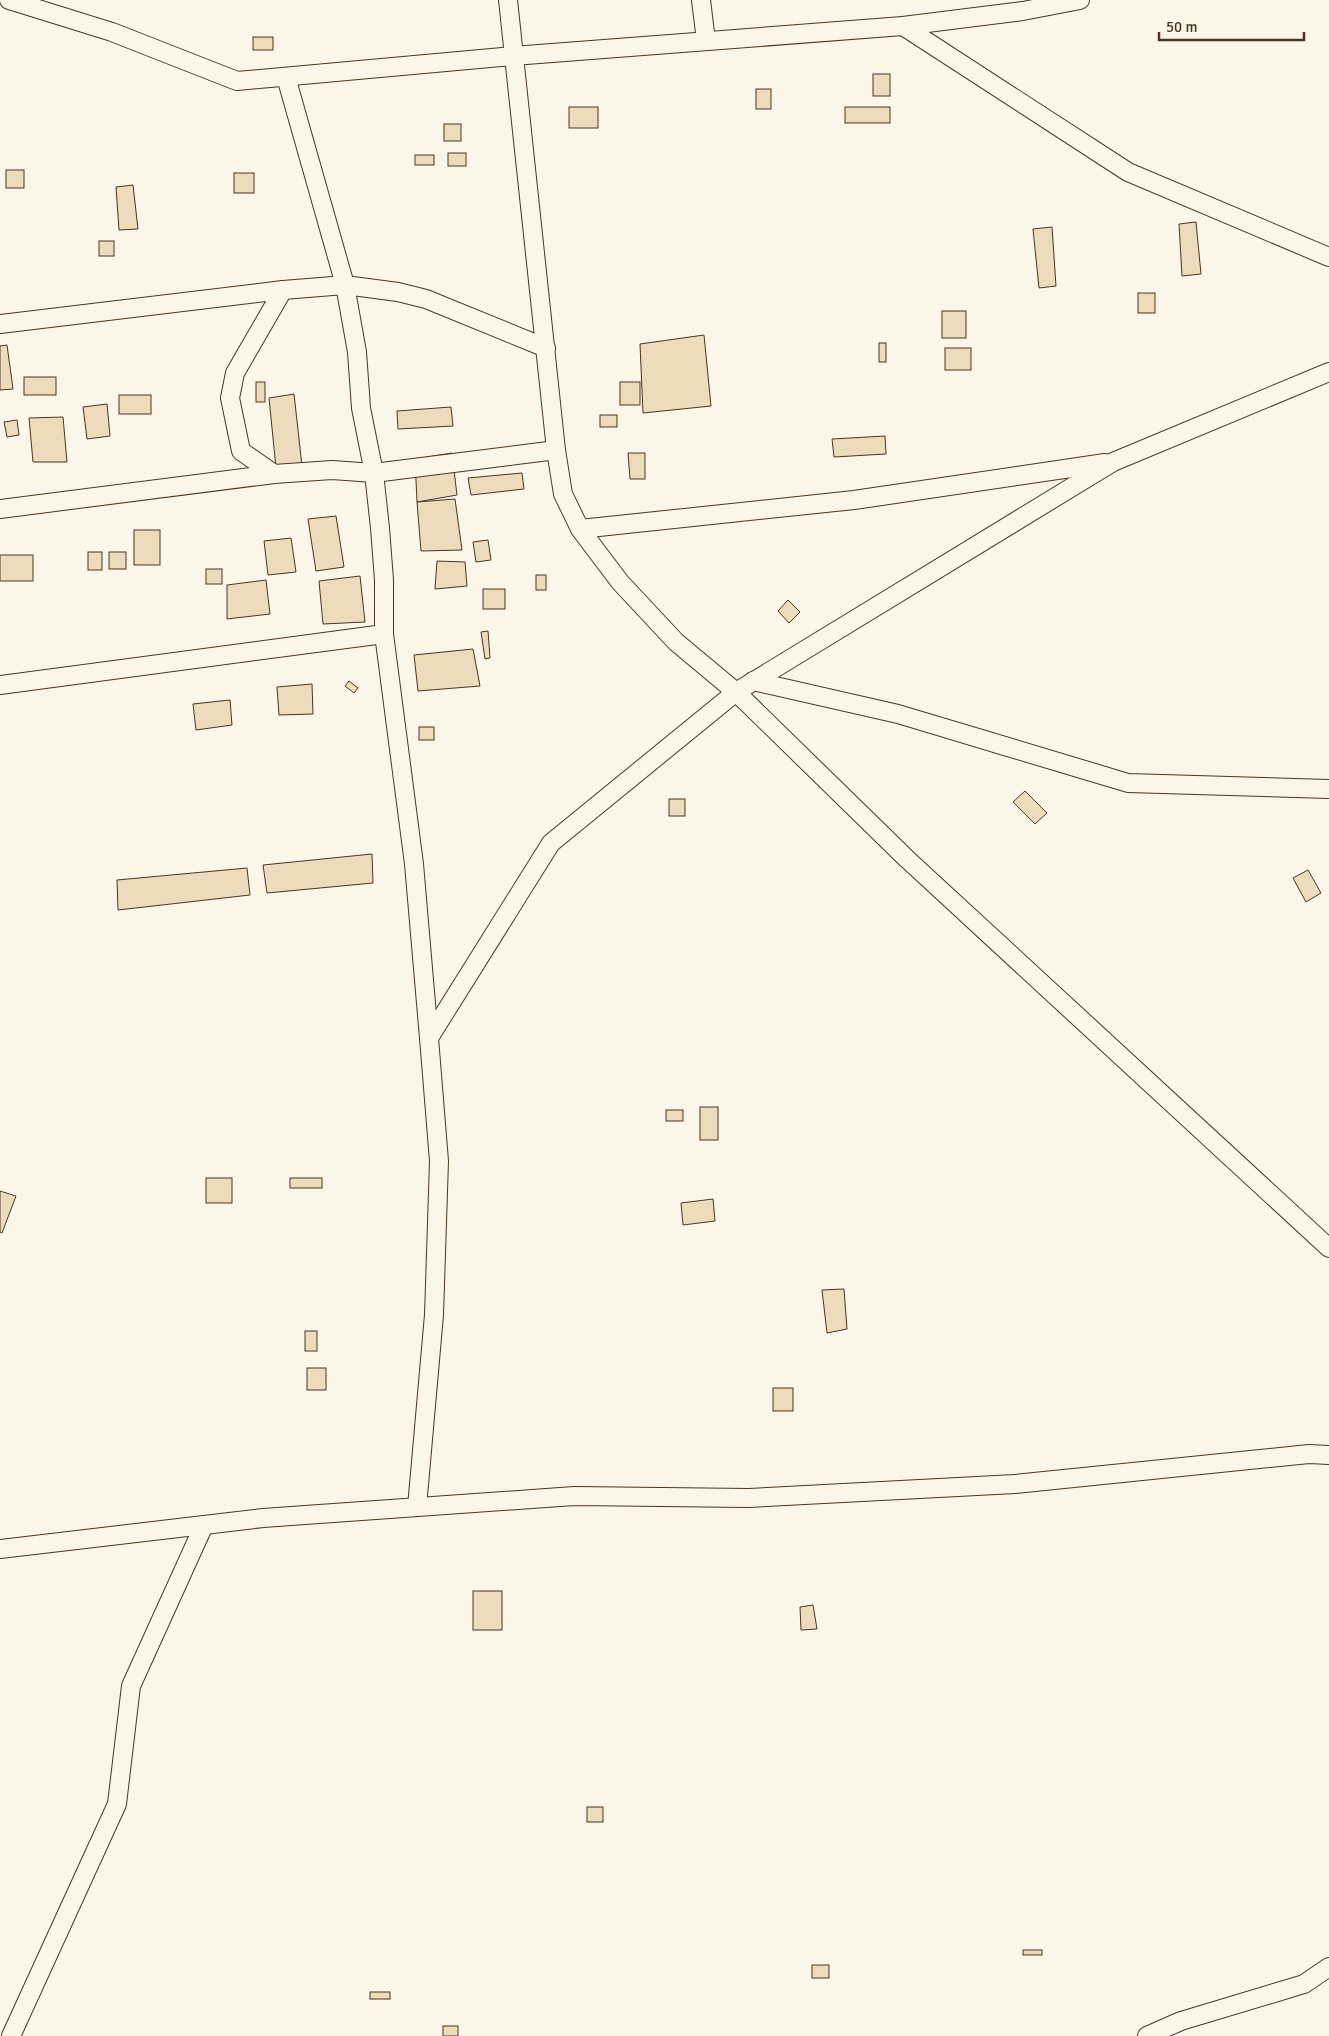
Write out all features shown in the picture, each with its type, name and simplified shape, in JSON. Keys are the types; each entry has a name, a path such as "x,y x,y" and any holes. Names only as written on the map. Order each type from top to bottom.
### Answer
{"street":[{"path":"9,0 112,32 237,81 513,56 903,26 1023,11 1080,0"},
{"path":"508,0 556,450 563,494 580,528 620,582 676,642 736,692 907,859 1329,1248"},
{"path":"701,0 706,41"},
{"path":"903,26 1128,172 1329,257"},
{"path":"286,77 345,286 357,352 364,424 374,473 384,580 384,634 414,864 439,1161 434,1315 417,1507"},
{"path":"0,324 283,290 345,286 398,292 426,299 546,348"},
{"path":"274,474 241,451 230,398 235,373 283,290"},
{"path":"429,1038 550,842 736,692 1113,462 1329,372"},
{"path":"0,509 274,474 332,470 374,473 556,450"},
{"path":"580,528 854,500 1113,462"},
{"path":"0,685 384,634"},
{"path":"753,681 898,714 1128,783 1329,789"},
{"path":"0,1549 263,1518 417,1507 574,1496 749,1498 1014,1484 1309,1454 1329,1455"},
{"path":"11,2036 117,1804 131,1686 204,1525"},
{"path":"1147,2036 1181,2021 1304,1984 1329,1967"}],"building":[{"path":"253,37 273,37 273,50 253,50"},
{"path":"873,74 890,74 890,96 873,96"},
{"path":"756,89 771,89 771,109 756,109"},
{"path":"569,107 598,107 598,128 569,128"},
{"path":"845,107 890,107 890,123 845,123"},
{"path":"444,124 461,124 461,141 444,141"},
{"path":"448,153 466,153 466,166 448,166"},
{"path":"415,155 434,155 434,165 415,165"},
{"path":"6,170 24,170 24,188 6,188"},
{"path":"234,173 254,173 254,193 234,193"},
{"path":"133,185 138,229 119,230 116,187"},
{"path":"1196,222 1201,274 1182,276 1179,224"},
{"path":"1052,227 1056,286 1039,288 1033,229"},
{"path":"99,241 114,241 114,256 99,256"},
{"path":"1138,293 1155,293 1155,313 1138,313"},
{"path":"942,311 966,311 966,338 942,338"},
{"path":"704,335 711,406 643,413 640,344"},
{"path":"879,343 886,343 886,362 879,362"},
{"path":"7,345 13,389 0,390 0,346"},
{"path":"945,348 971,348 971,370 945,370"},
{"path":"24,377 56,377 56,395 24,395"},
{"path":"256,382 265,382 265,402 256,402"},
{"path":"620,382 640,382 640,405 620,405"},
{"path":"294,394 302,466 276,468 269,398"},
{"path":"119,395 151,395 151,414 119,414"},
{"path":"107,404 110,436 87,439 83,407"},
{"path":"451,407 453,426 398,429 397,411"},
{"path":"600,415 617,415 617,427 600,427"},
{"path":"63,417 67,462 33,462 29,418"},
{"path":"17,420 19,435 7,437 4,422"},
{"path":"885,436 886,454 834,457 832,439"},
{"path":"452,453 457,495 417,502 415,459"},
{"path":"628,453 645,453 645,479 630,479"},
{"path":"522,473 524,489 471,495 468,478"},
{"path":"455,499 462,550 421,551 417,502"},
{"path":"336,516 344,567 316,571 308,519"},
{"path":"134,530 160,530 160,565 134,565"},
{"path":"291,538 296,572 268,575 264,541"},
{"path":"488,540 491,560 476,562 473,542"},
{"path":"88,552 102,552 102,570 88,570"},
{"path":"109,552 126,552 126,569 109,569"},
{"path":"0,555 33,555 33,581 0,581"},
{"path":"437,561 465,562 467,586 435,589"},
{"path":"206,569 222,569 222,584 206,584"},
{"path":"536,575 546,575 546,590 536,590"},
{"path":"360,576 365,622 323,624 319,581"},
{"path":"266,580 270,614 227,619 227,585"},
{"path":"483,589 505,589 505,609 483,609"},
{"path":"788,600 800,612 789,623 778,611"},
{"path":"488,631 490,658 485,659 481,632"},
{"path":"473,649 480,686 418,691 414,655"},
{"path":"349,681 358,688 354,693 345,686"},
{"path":"312,684 313,714 279,715 277,687"},
{"path":"230,700 232,725 196,730 193,704"},
{"path":"419,727 434,727 434,740 419,740"},
{"path":"1025,791 1047,813 1035,824 1013,802"},
{"path":"669,799 685,799 685,816 669,816"},
{"path":"372,854 373,883 267,893 263,865"},
{"path":"247,868 250,895 118,910 117,880"},
{"path":"1308,870 1321,893 1306,902 1293,878"},
{"path":"700,1107 718,1107 718,1140 700,1140"},
{"path":"666,1110 683,1110 683,1121 666,1121"},
{"path":"206,1178 232,1178 232,1203 206,1203"},
{"path":"290,1178 322,1178 322,1188 290,1188"},
{"path":"0,1191 16,1196 2,1233 0,1232"},
{"path":"713,1199 715,1221 683,1225 681,1203"},
{"path":"844,1289 847,1329 827,1333 822,1290"},
{"path":"305,1331 317,1331 317,1351 305,1351"},
{"path":"307,1368 326,1368 326,1390 307,1390"},
{"path":"773,1388 793,1388 793,1411 773,1411"},
{"path":"473,1591 502,1591 502,1630 473,1630"},
{"path":"813,1605 817,1629 801,1630 800,1607"},
{"path":"587,1807 603,1807 603,1822 587,1822"},
{"path":"1023,1950 1042,1950 1042,1955 1023,1955"},
{"path":"812,1965 829,1965 829,1978 812,1978"},
{"path":"370,1992 390,1992 390,1999 370,1999"},
{"path":"443,2026 458,2026 458,2036 443,2036"}]}
